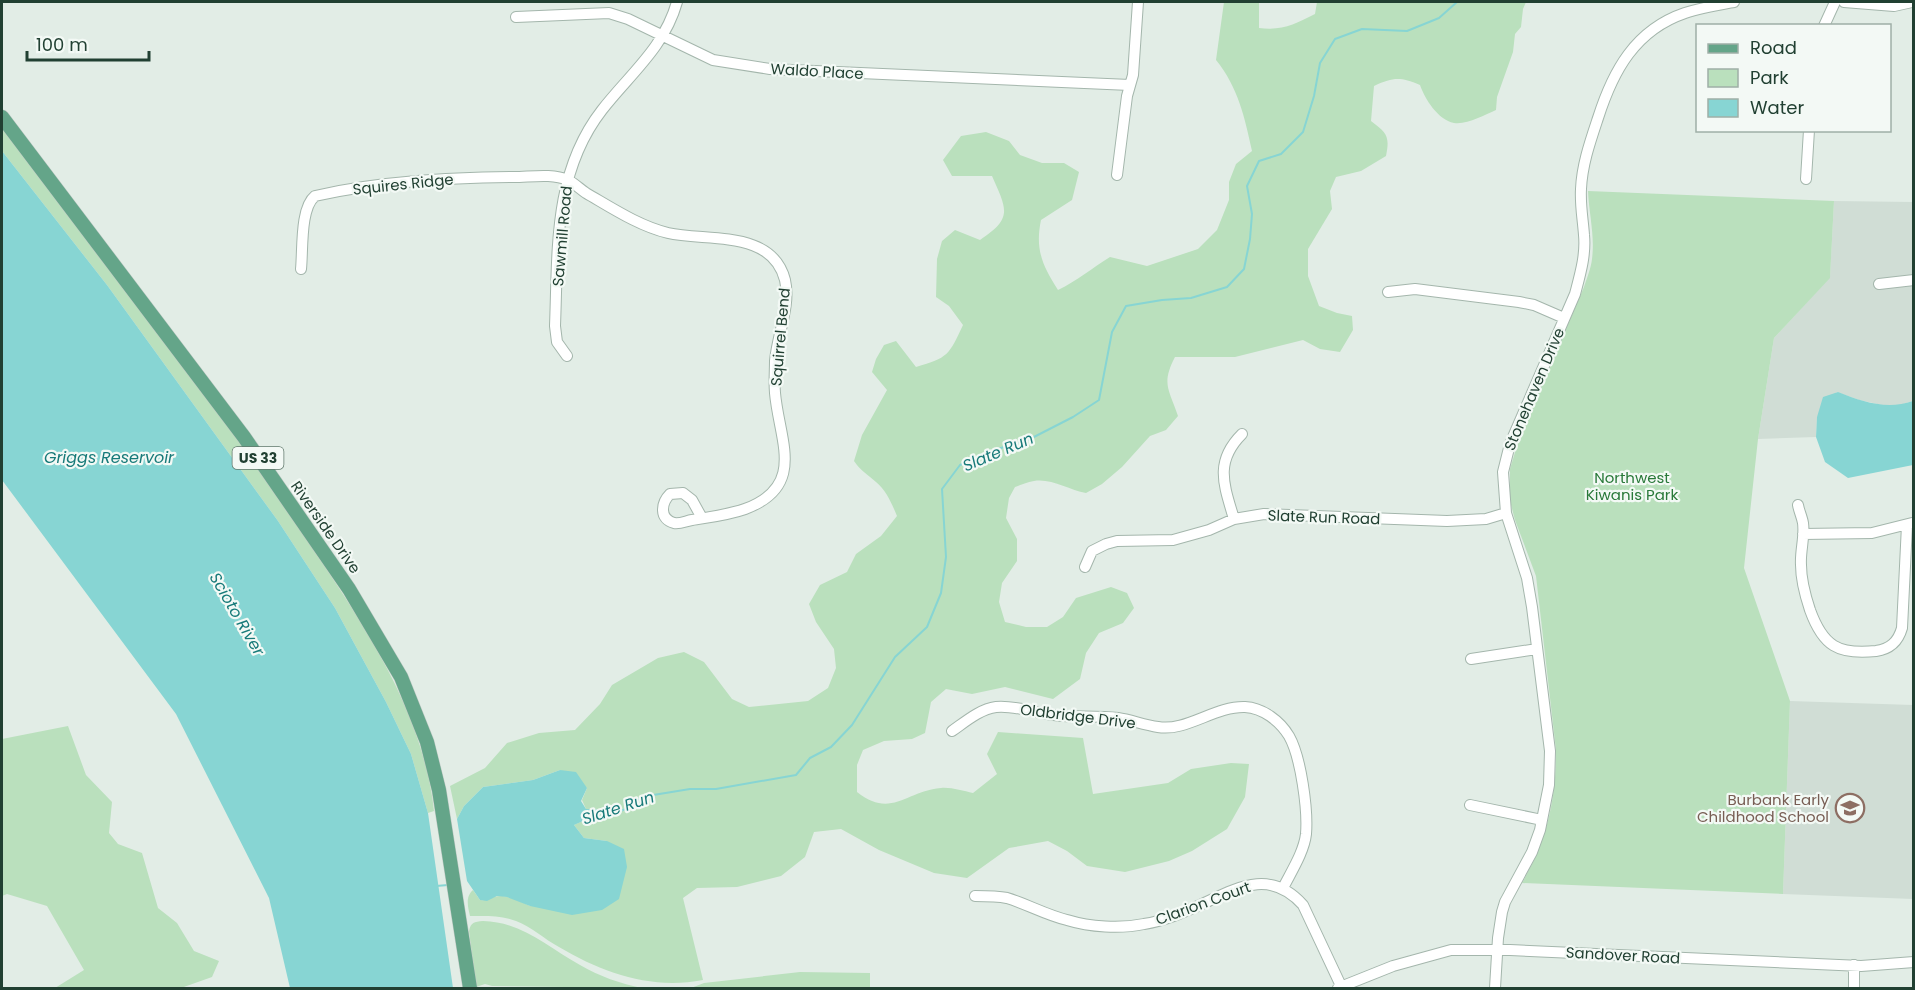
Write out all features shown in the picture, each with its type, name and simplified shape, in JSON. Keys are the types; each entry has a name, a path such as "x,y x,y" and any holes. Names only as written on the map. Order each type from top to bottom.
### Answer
{"main road":[{"name":"Riverside Drive","path":"2,117 244,437 369,621 401,677 427,742 439,790 470,988"}],"street":[{"name":"Sawmill Road","path":"567,356 557,342 555,326 560,220 567,180 578,149 588,132 602,110 651,55 677,2"},
{"path":"1116,175 1133,75 1137,2"},
{"name":"Stonehaven Drive","path":"1495,988 1505,902 1532,852 1542,820 1549,785 1550,751 1527,578 1506,513 1503,491 1506,458 1580,278 1585,248 1581,189 1585,159 1604,100 1618,67 1644,36 1666,21 1685,13 1734,2"},
{"path":"1825,24 1835,2"},
{"path":"1844,2 1894,6 1912,2"},
{"name":"Waldo Place","path":"516,17 609,13 628,19 713,60 770,69 1130,85"},
{"path":"1806,179 1809,132"},
{"name":"Squires Ridge","path":"301,269 305,216 309,201 315,196 451,178 546,176 567,180"},
{"name":"Squirrel Bend","path":"567,180 622,213 659,231 686,237 732,239 753,245 774,259 784,278 787,289 777,349 775,393 786,451 785,469 779,483 764,500 743,510 702,518"},
{"path":"1879,284 1914,280"},
{"path":"1388,292 1415,290 1519,302 1534,305 1564,318"},
{"path":"1234,519 1226,488 1224,463 1229,447 1242,434"},
{"path":"1798,506 1803,524 1801,564 1804,594 1817,630 1828,643 1844,650 1885,649 1895,643 1900,636 1903,619 1910,524 1872,533 1803,534"},
{"name":"Slate Run Road","path":"1085,567 1092,551 1116,541 1173,540 1209,530 1234,519 1264,514 1468,521 1506,513"},
{"path":"1471,659 1537,650"},
{"name":"Oldbridge Drive","path":"952,731 974,715 995,707 1017,708 1056,716 1118,718 1160,728 1177,726 1229,708 1248,707 1260,711 1277,722 1290,737 1298,764 1306,809 1306,837 1283,888"},
{"path":"1470,805 1542,820"},
{"name":"Clarion Court","path":"975,896 1005,898 1068,921 1119,927 1165,920 1230,890 1249,884 1260,883 1283,888"},
{"path":"1283,888 1303,905 1341,988"},
{"name":"Sandover Road","path":"1341,988 1393,966 1451,950 1854,965 1914,962"},
{"path":"1854,965 1854,988"}],"shaded area":[{"path":"1834,201 1913,202 1913,401 1900,405 1882,405 1837,392 1817,417 1816,437 1758,439 1774,338 1830,277"},
{"name":"Burbank Early Childhood School","path":"1790,701 1913,705 1913,899 1783,894"}],"green space":[{"path":"1224,2 1259,2 1259,28 1267,29 1288,26 1315,14 1317,2 1526,2 1521,27 1515,34 1513,52 1497,97 1496,110 1470,121 1454,123 1438,113 1420,85 1397,79 1374,86 1371,121 1386,136 1388,144 1386,156 1361,171 1336,177 1330,191 1332,209 1308,249 1308,276 1319,306 1352,316 1353,330 1340,352 1320,349 1303,340 1235,357 1175,357 1167,380 1169,393 1178,416 1166,430 1150,436 1122,467 1102,484 1086,493 1040,481 1015,487 1009,498 1006,518 1017,539 1017,561 1002,583 999,602 1005,622 1026,627 1047,627 1063,617 1076,598 1111,587 1127,593 1134,608 1123,623 1099,633 1086,653 1080,679 1053,699 1005,687 972,694 946,689 931,702 925,733 912,739 884,741 863,750 857,765 857,792 869,800 880,803 899,801 941,788 973,793 997,774 987,754 998,732 1083,738 1093,794 1168,783 1191,769 1231,763 1249,764 1245,797 1227,829 1192,851 1169,861 1125,872 1087,866 1067,851 1048,841 1009,848 967,878 934,873 879,850 841,829 814,832 805,857 781,876 737,887 697,888 683,898 703,980 684,983 646,981 610,972 576,956 516,921 499,917 470,916 468,899 473,890 480,900 504,896 530,906 607,841 584,838 574,825 606,810 586,809 582,800 587,788 560,770 533,780 483,787 464,806 457,819 450,786 485,768 507,743 539,733 575,730 600,704 612,685 658,658 684,652 704,662 732,699 749,707 808,701 828,688 836,668 834,649 816,622 809,604 820,585 847,572 856,554 881,536 897,516 883,489 854,461 862,435 887,390 872,372 876,359 884,345 896,341 916,367 935,361 946,354 963,325 949,306 936,297 937,259 942,241 955,230 980,240 998,226 1004,212 1001,197 992,176 952,176 943,160 961,136 986,132 1009,141 1020,155 1042,163 1064,163 1079,172 1072,200 1041,220 1039,230 1041,256 1058,290 1110,257 1147,266 1198,249 1217,230 1229,200 1229,182 1236,164 1252,151 1235,92 1216,60"},
{"path":"2,128 226,423 340,590 383,660 401,696 416,734 427,772 434,811 428,813 411,754 386,702 335,608 278,521 107,285 2,151"},
{"name":"Northwest Kiwanis Park","path":"1588,191 1834,201 1830,278 1774,338 1758,439 1744,568 1790,701 1783,894 1522,883 1544,835 1552,803 1556,750 1536,576 1510,501 1510,469 1519,439 1590,269 1593,242"},
{"path":"68,726 86,775 112,802 109,833 118,844 142,853 158,908 177,923 194,951 219,961 212,977 181,988 55,988 84,970 47,906 7,894 2,896 2,739"},
{"path":"497,922 523,931 595,973 642,988 492,986 485,984 476,987 469,931 473,923"},
{"path":"800,972 870,973 870,988 691,988 704,983"}],"water":[{"name":"Griggs Reservoir","path":"2,151 107,285 278,521 335,608 386,702 411,754 428,813 453,988 290,988 269,898 176,714 2,480"},
{"path":"1838,392 1866,402 1884,405 1913,401 1913,465 1848,478 1825,462 1816,437 1817,417 1823,397"},
{"path":"560,770 576,772 587,788 581,801 586,809 608,810 574,825 584,838 607,841 624,849 627,867 619,899 602,910 572,915 530,906 507,897 497,896 487,901 480,900 467,881 457,819 464,806 483,787 533,780"}],"waterway":[{"name":"Slate Run","path":"607,811 617,812 629,808 641,797 690,789 716,789 796,775 810,758 831,747 852,725 895,657 927,627 941,593 946,557 942,489 960,465 988,452 1030,439 1073,417 1099,400 1112,332 1126,306 1191,298 1227,287 1244,269 1252,214 1247,186 1259,161 1281,154 1303,132 1314,96 1320,63 1335,39 1362,29 1407,31 1439,18 1457,2"},
{"name":"Slate Run","path":"436,886 448,885"}],"place":[{"name":"Burbank Early Childhood School","path":"1850,808"}],"water label":[{"name":"Scioto River","path":"237,614"}]}
